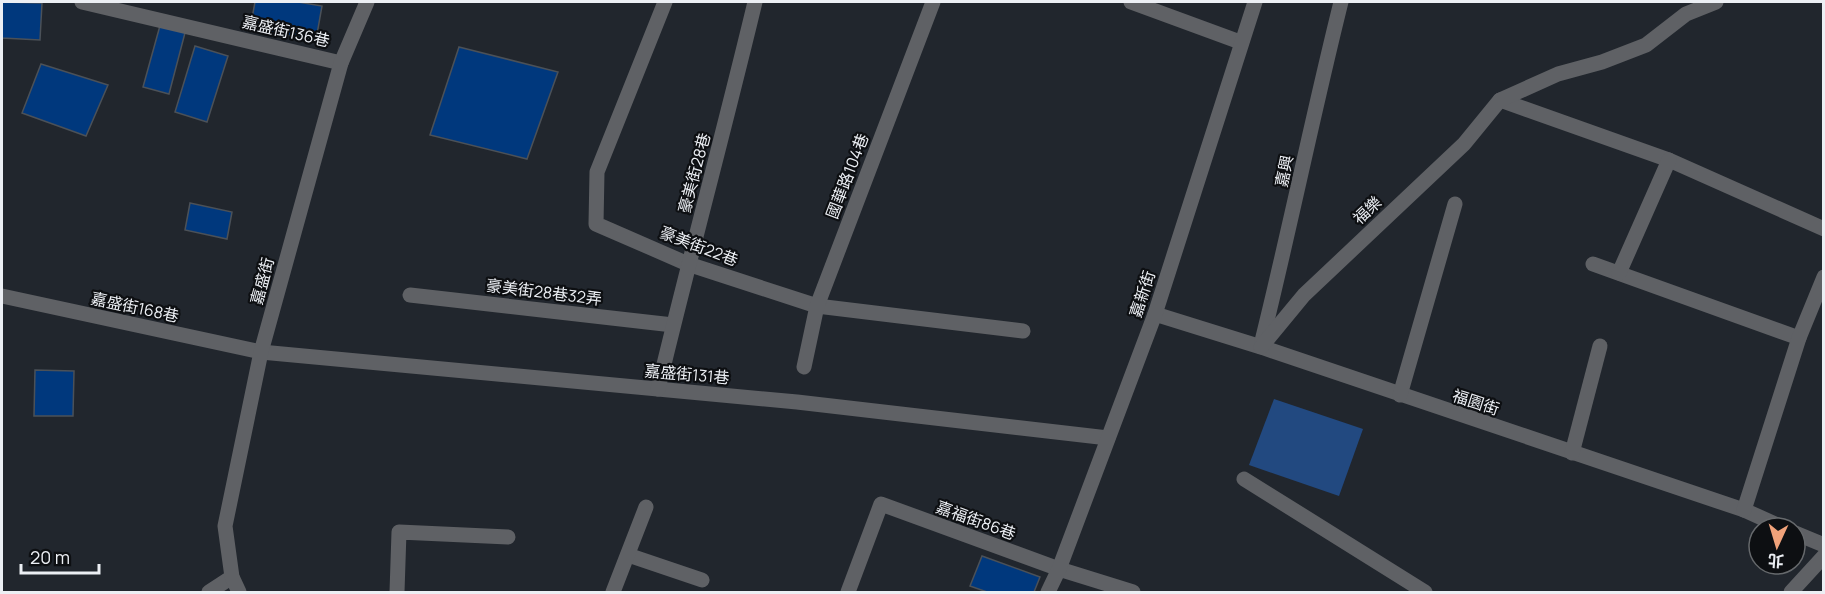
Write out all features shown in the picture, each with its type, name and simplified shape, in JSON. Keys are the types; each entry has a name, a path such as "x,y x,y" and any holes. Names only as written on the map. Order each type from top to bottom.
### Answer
{"street":[{"name":"嘉盛街136巷","path":"82,2 341,63"},
{"name":"嘉盛街","path":"239,592 232,577 225,526 261,352 341,63 367,2"},
{"name":"豪美街22巷","path":"665,2 597,172 596,224 688,264 817,306 1023,331"},
{"name":"豪美街28巷","path":"658,389 755,2"},
{"name":"國華路104巷","path":"804,367 817,306 933,2"},
{"path":"1131,2 1240,42"},
{"name":"嘉新街","path":"1048,592 1059,569 1155,314 1240,42 1255,2"},
{"name":"嘉興","path":"1261,347 1341,2"},
{"name":"福樂","path":"1261,347 1304,295 1464,144 1500,100 1558,74 1602,62 1646,45 1686,14 1715,2"},
{"path":"1500,100 1669,160 1824,229"},
{"path":"1619,273 1669,160"},
{"path":"1400,395 1455,204"},
{"path":"1593,264 1799,338"},
{"path":"1744,510 1799,338 1824,277"},
{"name":"豪美街28巷32弄","path":"410,295 674,325"},
{"name":"嘉盛街168巷","path":"2,296 261,352"},
{"name":"福園街","path":"1155,314 1261,347 1758,516"},
{"path":"1572,453 1600,346"},
{"name":"嘉盛街131巷","path":"261,352 797,402 1108,438"},
{"path":"1244,479 1425,592"},
{"name":"嘉福街86巷","path":"848,592 881,504 1059,569 1133,592"},
{"path":"613,592 646,507"},
{"path":"397,592 399,532 508,537"},
{"path":"1807,538 1824,545"},
{"path":"628,555 702,580"},
{"path":"1791,592 1824,556"},
{"path":"209,592 232,577"}],"shaded area":[{"path":"1274,399 1363,429 1339,496 1249,465"}],"building":[{"path":"2,2 42,3 40,40 2,38"},
{"path":"255,2 298,2 322,6 316,40 250,29"},
{"path":"161,22 186,29 169,94 143,87"},
{"path":"195,46 228,56 207,122 175,112"},
{"path":"459,47 558,72 527,159 430,135"},
{"path":"41,64 108,85 86,136 22,113"},
{"path":"190,203 232,212 227,239 185,230"},
{"path":"35,370 74,371 73,416 34,416"},
{"path":"982,556 1040,577 1034,592 987,592 970,586"}]}
